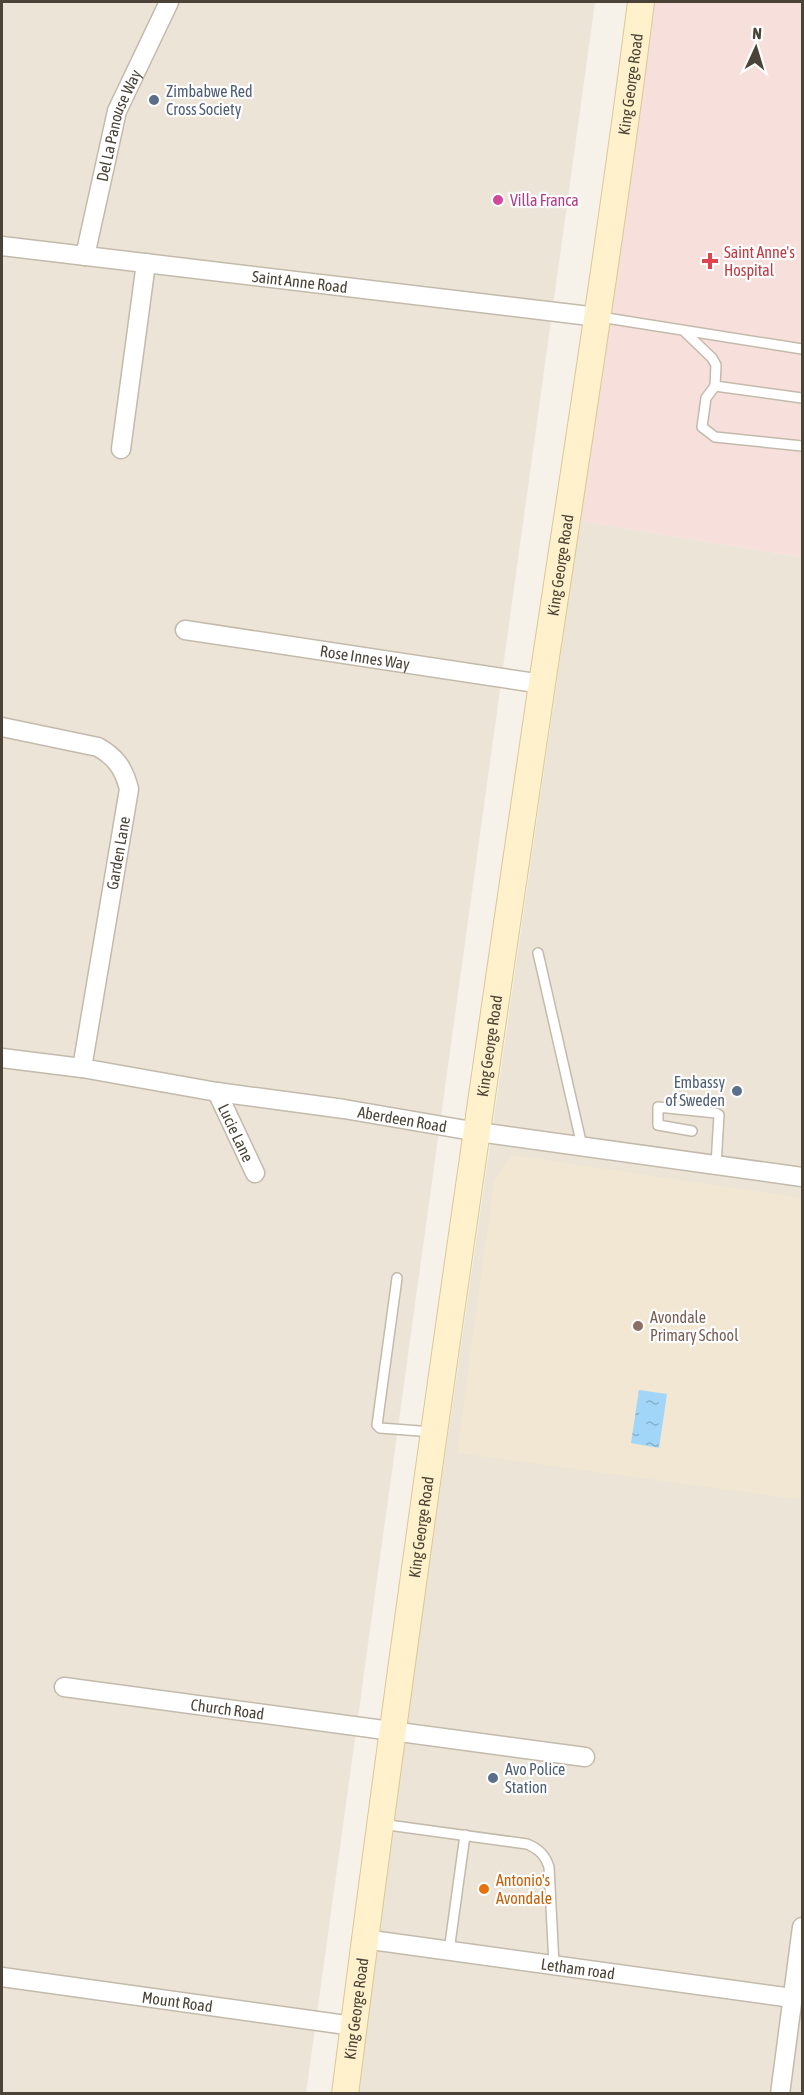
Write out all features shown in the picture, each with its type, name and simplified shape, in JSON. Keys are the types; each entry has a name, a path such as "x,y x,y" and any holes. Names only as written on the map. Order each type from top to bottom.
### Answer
{"main road":[{"name":"King George Road","path":"345,2094 392,1731 642,2"}],"street":[{"name":"Del La Panouse Way","path":"85,256 117,111 169,2"},
{"name":"Saint Anne Road","path":"2,246 598,317"},
{"path":"121,449 146,263"},
{"name":"Rose Innes Way","path":"185,630 542,684"},
{"name":"Garden Lane","path":"2,727 98,747 118,762 125,774 129,789 82,1068"},
{"name":"Aberdeen Road","path":"2,1058 82,1068 217,1092 344,1109 478,1132 802,1177"},
{"name":"Lucie Lane","path":"217,1092 255,1173"},
{"name":"Church Road","path":"64,1687 585,1757"},
{"path":"780,2094 802,1927"},
{"name":"Letham road","path":"364,1939 792,1998"},
{"name":"Mount Road","path":"2,1977 353,2026"}],"lane":[{"path":"598,317 802,349"},
{"path":"684,332 712,358 716,365 715,386 706,398 702,427 715,437 802,446"},
{"path":"715,386 802,398"},
{"path":"538,953 582,1146"},
{"path":"692,1131 658,1125 658,1107 719,1115 716,1165"},
{"path":"398,1278 377,1425 380,1428 435,1433"},
{"path":"381,1824 527,1844 537,1848 546,1858 549,1868 554,1965"},
{"path":"449,1951 465,1835"}],"shaded area":[{"path":"2,2 595,2 306,2093 2,2094"},
{"name":"Saint Anne's Hospital","path":"655,2 802,2 802,557 580,521"},
{"path":"580,521 802,557 802,2093 353,2094"},
{"name":"Avondale Primary School","path":"512,1155 802,1198 802,1500 457,1453 494,1180"}],"water":[{"path":"639,1390 667,1394 659,1448 631,1443"}],"place":[{"name":"Zimbabwe Red Cross Society","path":"154,100"},
{"name":"Villa Franca","path":"498,200"},
{"name":"Saint Anne's Hospital","path":"710,261"},
{"name":"Embassy of Sweden","path":"737,1091"},
{"name":"Avondale Primary School","path":"638,1326"},
{"name":"Avo Police Station","path":"493,1778"},
{"name":"Antonio's Avondale","path":"484,1889"}]}
